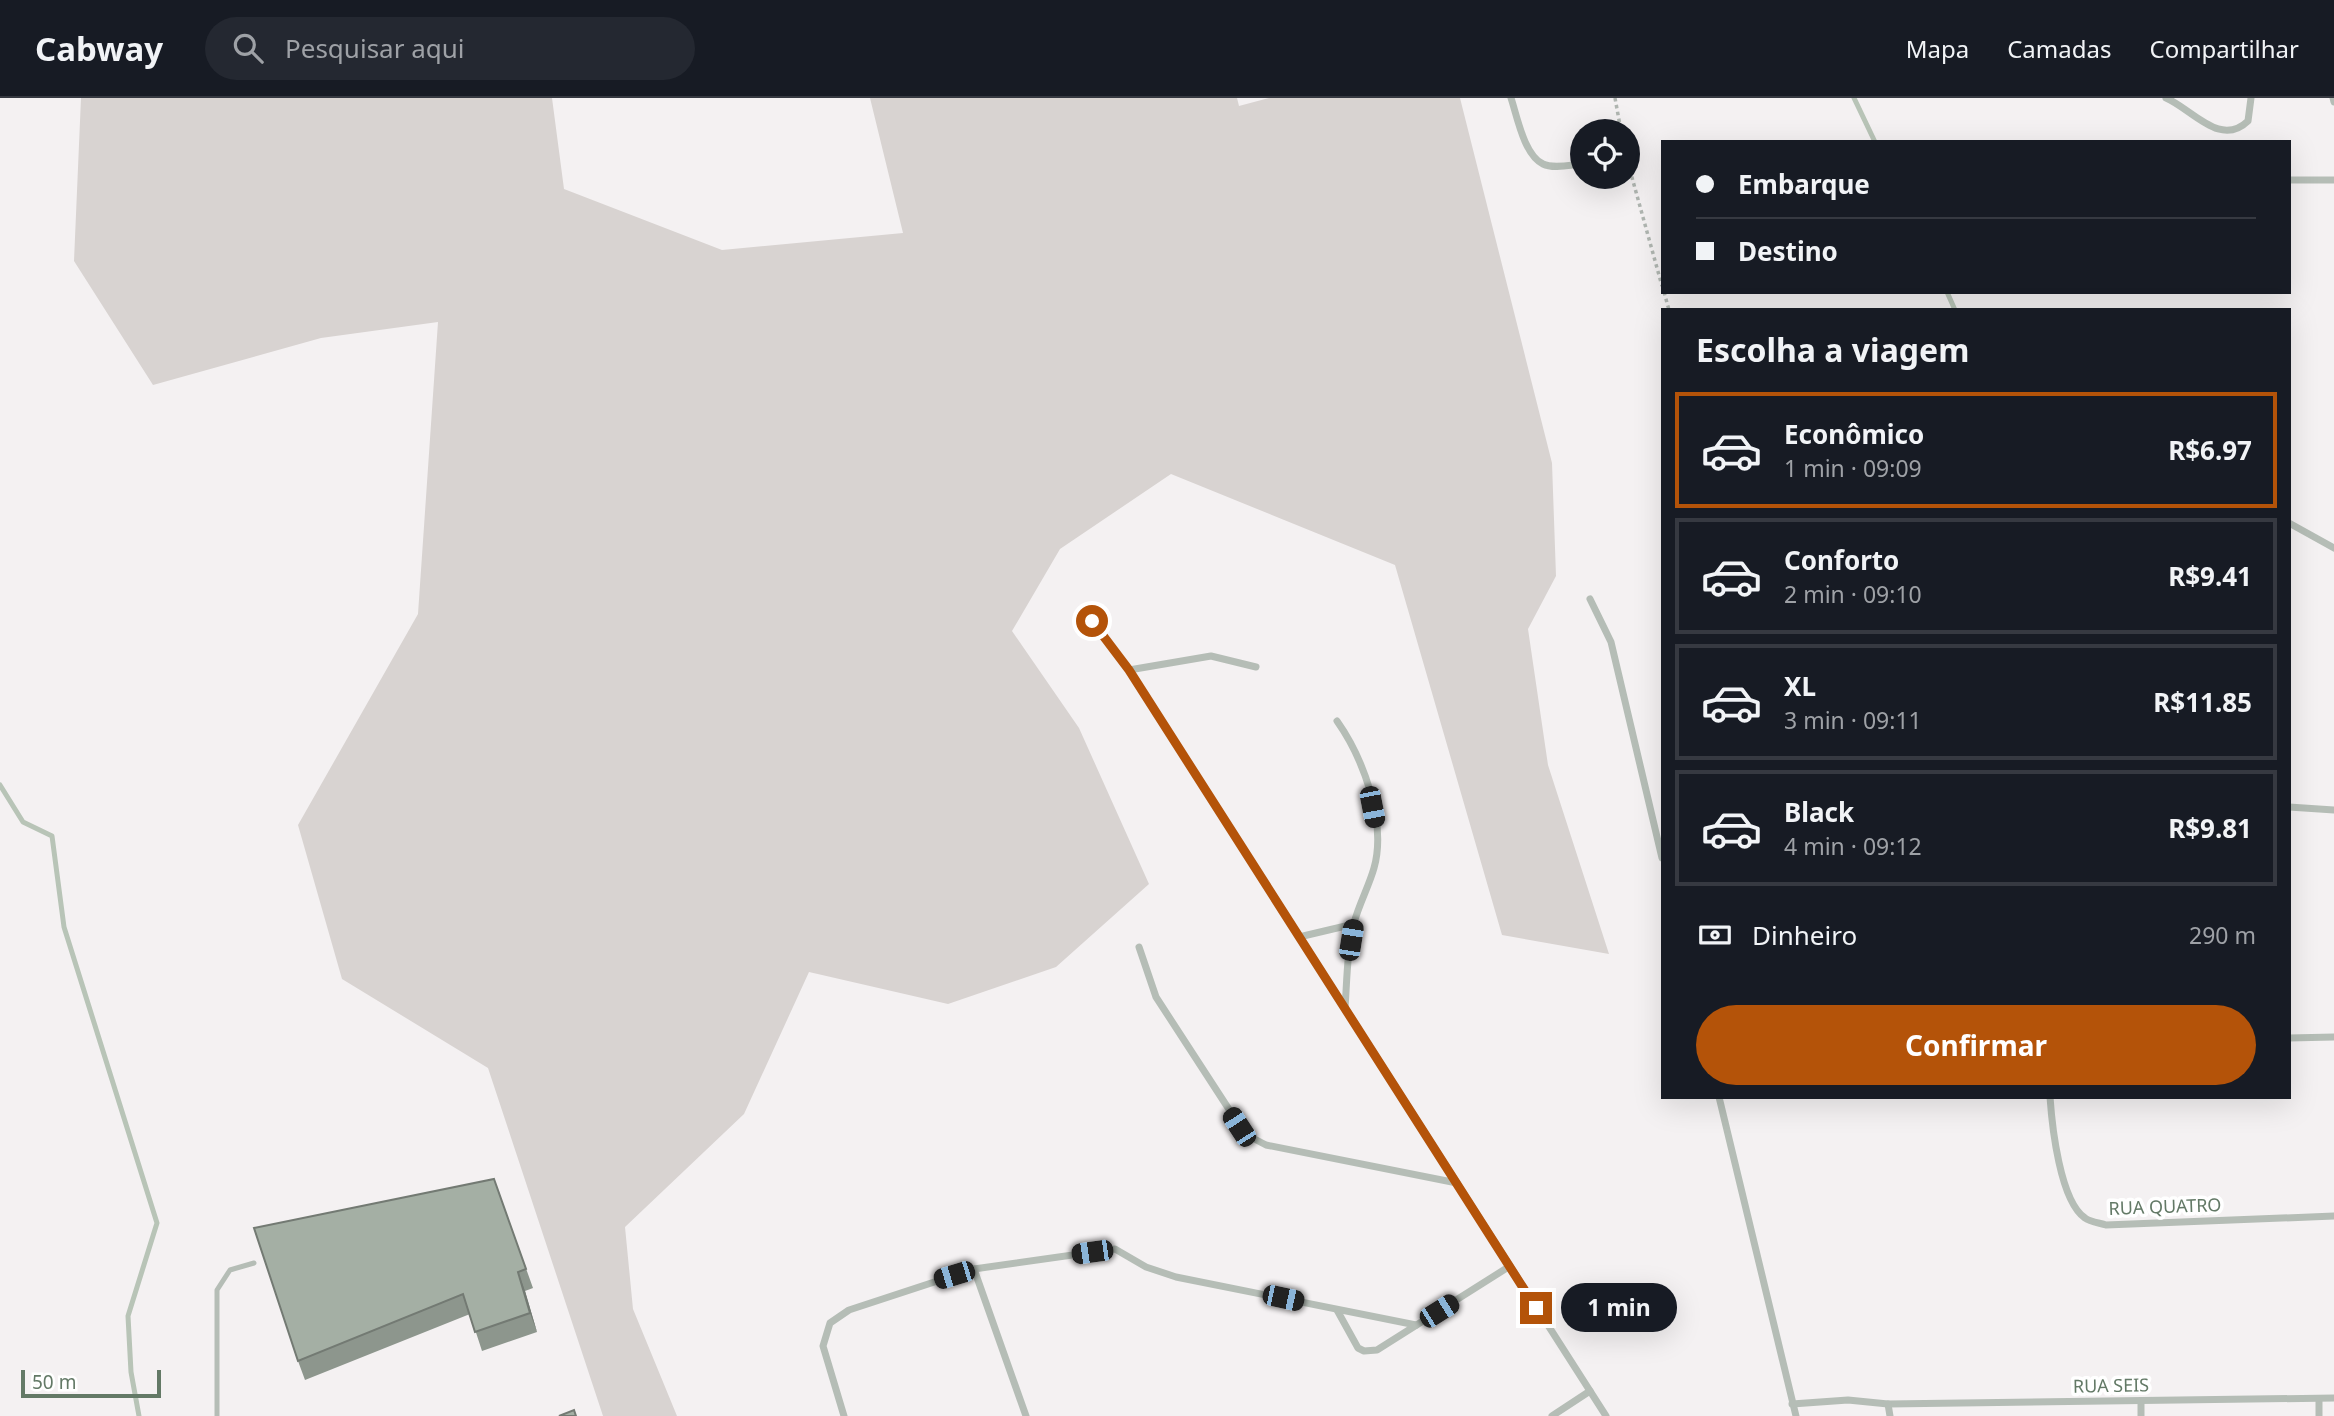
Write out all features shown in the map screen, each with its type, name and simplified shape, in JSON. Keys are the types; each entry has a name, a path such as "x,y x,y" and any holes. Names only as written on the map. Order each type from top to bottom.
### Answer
{"street":[{"path":"1511,98 1529,147 1539,162 1545,165 1570,164"},
{"path":"2166,98 2179,103 2216,130 2230,131 2241,129 2248,121 2250,98"},
{"path":"2291,180 2334,180"},
{"path":"2291,524 2334,548"},
{"path":"1590,599 1611,642 1661,854"},
{"path":"1092,621 1129,670 1606,1416"},
{"path":"1129,670 1211,656 1256,667"},
{"path":"1337,721 1354,746 1362,764 1378,847 1374,869 1354,924 1345,1009"},
{"path":"2291,807 2334,810"},
{"path":"1299,937 1354,924"},
{"path":"1139,947 1156,997 1245,1134 1266,1145 1457,1183"},
{"path":"2291,1038 2334,1037"},
{"path":"1719,1099 1796,1416"},
{"name":"RUA QUATRO","path":"2050,1099 2062,1173 2071,1198 2084,1218 2106,1225 2334,1216"},
{"path":"845,1416 823,1346 830,1323 849,1310 974,1269 1115,1249 1146,1267 1176,1277 1416,1325"},
{"path":"1336,1310 1358,1348 1364,1351 1386,1347 1510,1266"},
{"path":"974,1269 1026,1416"},
{"path":"1552,1416 1590,1391"},
{"name":"RUA SEIS","path":"1792,1404 1848,1400 1888,1404 2334,1398"},
{"path":"2319,1399 2319,1416"},
{"path":"2141,1401 2141,1416"},
{"path":"1888,1404 1891,1416"}],"lane":[{"path":"218,1416 217,1290 230,1270 254,1263"}],"path":[{"path":"1615,98 1619,119"},
{"path":"1635,189 1661,282"}],"shaded area":[{"path":"81,98 552,98 564,189 722,250 903,233 870,98 1237,98 1239,106 1269,98 1460,98 1552,463 1556,576 1528,629 1548,765 1609,954 1502,935 1395,565 1171,474 1060,549 1012,631 1079,728 1149,884 1056,967 948,1004 809,972 744,1114 625,1227 633,1309 677,1416 603,1416 488,1068 342,979 298,825 418,614 438,322 321,338 153,385 74,261"}],"building":[{"path":"494,1179 526,1269 518,1272 530,1313 475,1332 463,1294 298,1361 254,1228"},
{"path":"574,1410 576,1416 559,1416"}],"waterway":[{"path":"1854,98 1874,140"},
{"path":"1948,294 1954,308"},
{"path":"0,785 23,822 52,836 64,927 157,1223 128,1316 131,1372 139,1416"}],"route":[{"path":"1092,621 1129,670 1536,1308"}]}
